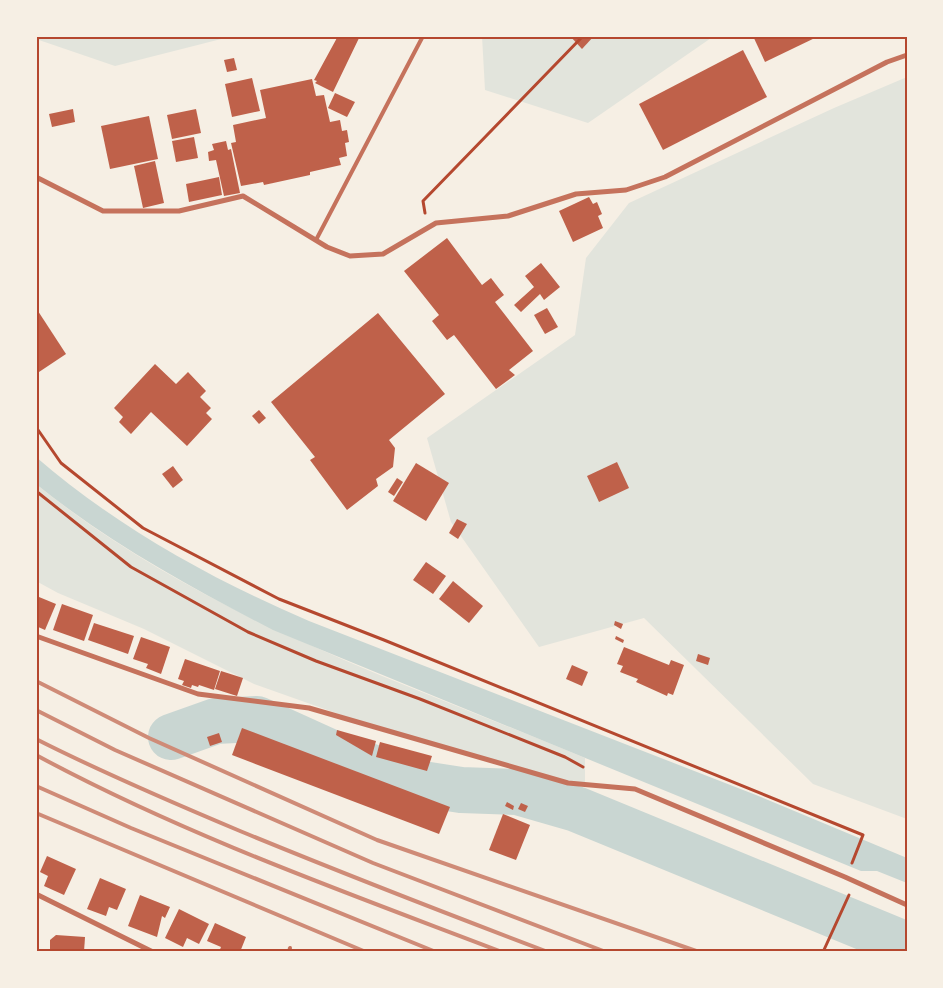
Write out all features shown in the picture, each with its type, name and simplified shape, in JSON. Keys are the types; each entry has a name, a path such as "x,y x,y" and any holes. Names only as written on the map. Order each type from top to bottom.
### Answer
{"street":[{"path":"36,177 103,211 179,211 243,196 327,247 350,256 383,254 436,223 508,216 576,194 626,190 665,177 887,62 907,54"},
{"path":"36,636 198,694 309,708 568,783 635,789 856,881 907,905"},
{"path":"36,894 153,952"}],"lane":[{"path":"316,240 424,36"}],"path":[{"path":"426,229 423,201 583,36"},
{"path":"36,427 61,463 143,528 279,599 863,836 849,871"},
{"path":"36,491 131,567 248,632 316,661 420,699 564,757 586,769 607,786"},
{"path":"823,952 845,904"}],"shaded area":[{"path":"36,36 233,36 115,66 36,39"},
{"path":"482,36 714,36 588,123 485,90"},
{"path":"907,77 907,819 813,784 644,618 539,647 451,522 427,438 575,335 586,258 629,203 834,108"},
{"path":"36,457 132,529 236,588 309,621 756,795 907,858 907,883 877,871 861,871 273,630 151,563 92,526 36,484"},
{"path":"36,484 98,530 163,571 231,607 371,671 585,758 585,783 569,782 398,735 254,684 144,629 58,593 36,581"}],"building":[{"path":"338,36 360,36 333,92 315,83 317,81 314,80"},
{"path":"570,36 594,36 582,49"},
{"path":"753,36 819,36 765,62"},
{"path":"743,50 767,97 663,150 639,104"},
{"path":"234,58 237,70 227,72 224,60"},
{"path":"252,78 260,111 232,117 225,84"},
{"path":"312,79 316,96 324,95 330,122 340,120 342,131 347,130 349,142 345,143 347,156 339,158 341,165 310,172 310,175 264,185 263,182 241,186 231,143 236,142 233,125 266,118 260,90"},
{"path":"335,93 355,102 347,117 328,108"},
{"path":"73,109 75,122 52,127 49,114"},
{"path":"196,109 201,133 172,139 167,115"},
{"path":"149,116 158,159 110,169 101,126"},
{"path":"194,137 198,158 176,162 172,141"},
{"path":"226,141 228,150 231,149 240,193 224,196 216,160 209,161 208,152 214,150 212,144"},
{"path":"155,161 164,203 143,208 134,166"},
{"path":"219,177 222,195 189,202 186,184"},
{"path":"589,197 593,204 597,202 602,214 598,216 603,228 573,242 559,211"},
{"path":"447,238 482,285 491,278 504,295 495,302 533,351 509,370 515,375 496,389 454,335 447,340 432,321 439,315 404,271"},
{"path":"541,263 560,287 544,300 540,294 521,312 514,305 534,287 525,276"},
{"path":"36,308 66,354 36,374"},
{"path":"547,308 558,327 545,334 534,315"},
{"path":"378,313 445,394 389,440 395,448 393,467 376,479 378,486 347,510 310,460 315,457 271,402"},
{"path":"155,364 176,384 188,372 206,391 200,397 211,408 206,413 212,419 187,446 151,412 131,434 119,422 123,417 114,408"},
{"path":"259,410 266,418 259,424 252,416"},
{"path":"617,462 629,488 599,502 587,476"},
{"path":"416,463 449,483 426,521 393,501"},
{"path":"173,466 183,480 173,488 162,474"},
{"path":"397,478 403,482 394,496 388,492"},
{"path":"457,519 467,524 458,539 449,533"},
{"path":"426,562 446,576 433,594 413,580"},
{"path":"453,581 483,606 469,623 439,599"},
{"path":"39,597 56,604 45,630 36,626 36,599"},
{"path":"62,604 93,615 84,641 53,630"},
{"path":"615,621 623,624 621,629 614,625"},
{"path":"94,623 134,636 128,654 88,640"},
{"path":"616,636 624,640 623,643 615,639"},
{"path":"141,637 170,647 161,674 146,668 148,664 133,659"},
{"path":"624,647 669,665 671,660 684,665 673,695 668,693 667,696 636,682 638,679 620,672 623,666 617,664"},
{"path":"698,654 710,658 708,665 696,661"},
{"path":"185,659 220,671 214,690 199,685 198,687 192,685 191,688 182,685 184,681 178,679"},
{"path":"572,665 588,672 582,686 566,679"},
{"path":"221,671 243,678 237,696 215,689"},
{"path":"242,728 450,807 439,834 232,755"},
{"path":"337,730 376,741 372,756 336,735"},
{"path":"219,733 222,742 210,746 207,737"},
{"path":"380,742 432,756 427,771 376,757"},
{"path":"507,802 514,806 513,810 505,806"},
{"path":"521,803 528,806 525,812 518,809"},
{"path":"503,814 530,825 516,860 489,850"},
{"path":"47,856 76,869 64,895 44,886 48,876 40,872"},
{"path":"100,878 126,889 117,910 109,907 106,916 87,909"},
{"path":"140,895 170,907 165,918 162,916 157,937 128,926"},
{"path":"179,909 209,924 199,944 187,938 183,947 165,938"},
{"path":"215,923 246,937 240,952 219,952 221,947 207,941"},
{"path":"56,935 85,937 84,952 50,952 50,940"}],"waterway":[{"path":"171,737 216,721 257,719 332,753 416,783 461,790 517,792 576,809 907,945"}],"railway":[{"path":"36,681 149,738 377,840 699,952"},
{"path":"36,710 115,750 373,863 606,952"},
{"path":"36,739 61,752 240,831 548,952"},
{"path":"36,755 92,784 207,837 502,952"},
{"path":"36,786 131,828 436,952"},
{"path":"36,813 366,952"}]}
